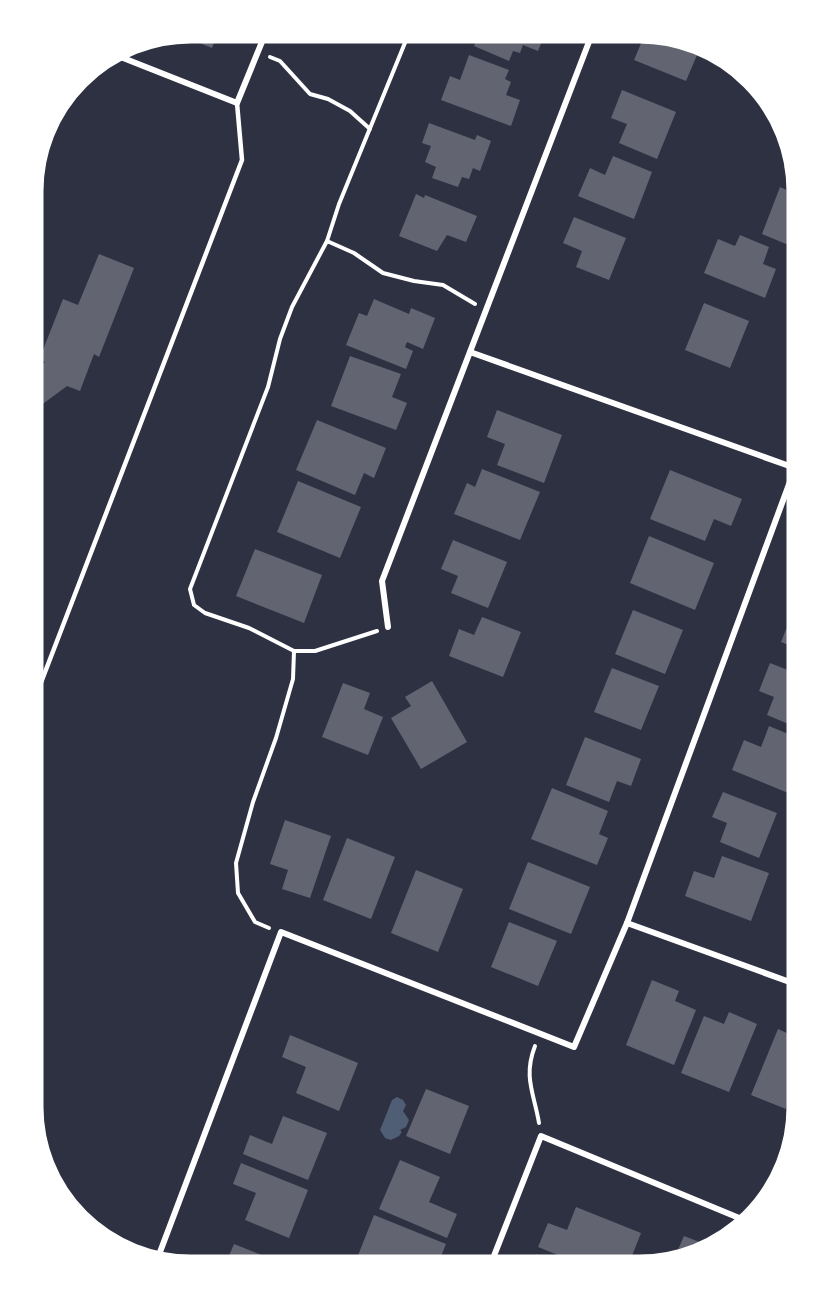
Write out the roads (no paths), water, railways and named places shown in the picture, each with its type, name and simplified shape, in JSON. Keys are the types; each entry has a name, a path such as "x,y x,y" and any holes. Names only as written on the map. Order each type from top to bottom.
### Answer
{"street":[{"path":"124,58 237,103 262,42"},
{"path":"388,627 382,580 589,42"},
{"path":"470,352 788,466"},
{"path":"160,1252 281,932 574,1047 627,923 788,487"},
{"path":"627,923 788,981"},
{"path":"494,1256 541,1136 738,1218"}],"lane":[{"path":"42,680 242,160 237,103"}],"water":[{"path":"397,1097 406,1105 403,1111 409,1120 406,1127 400,1130 402,1132 399,1136 391,1140 385,1138 380,1130 392,1100"}]}
